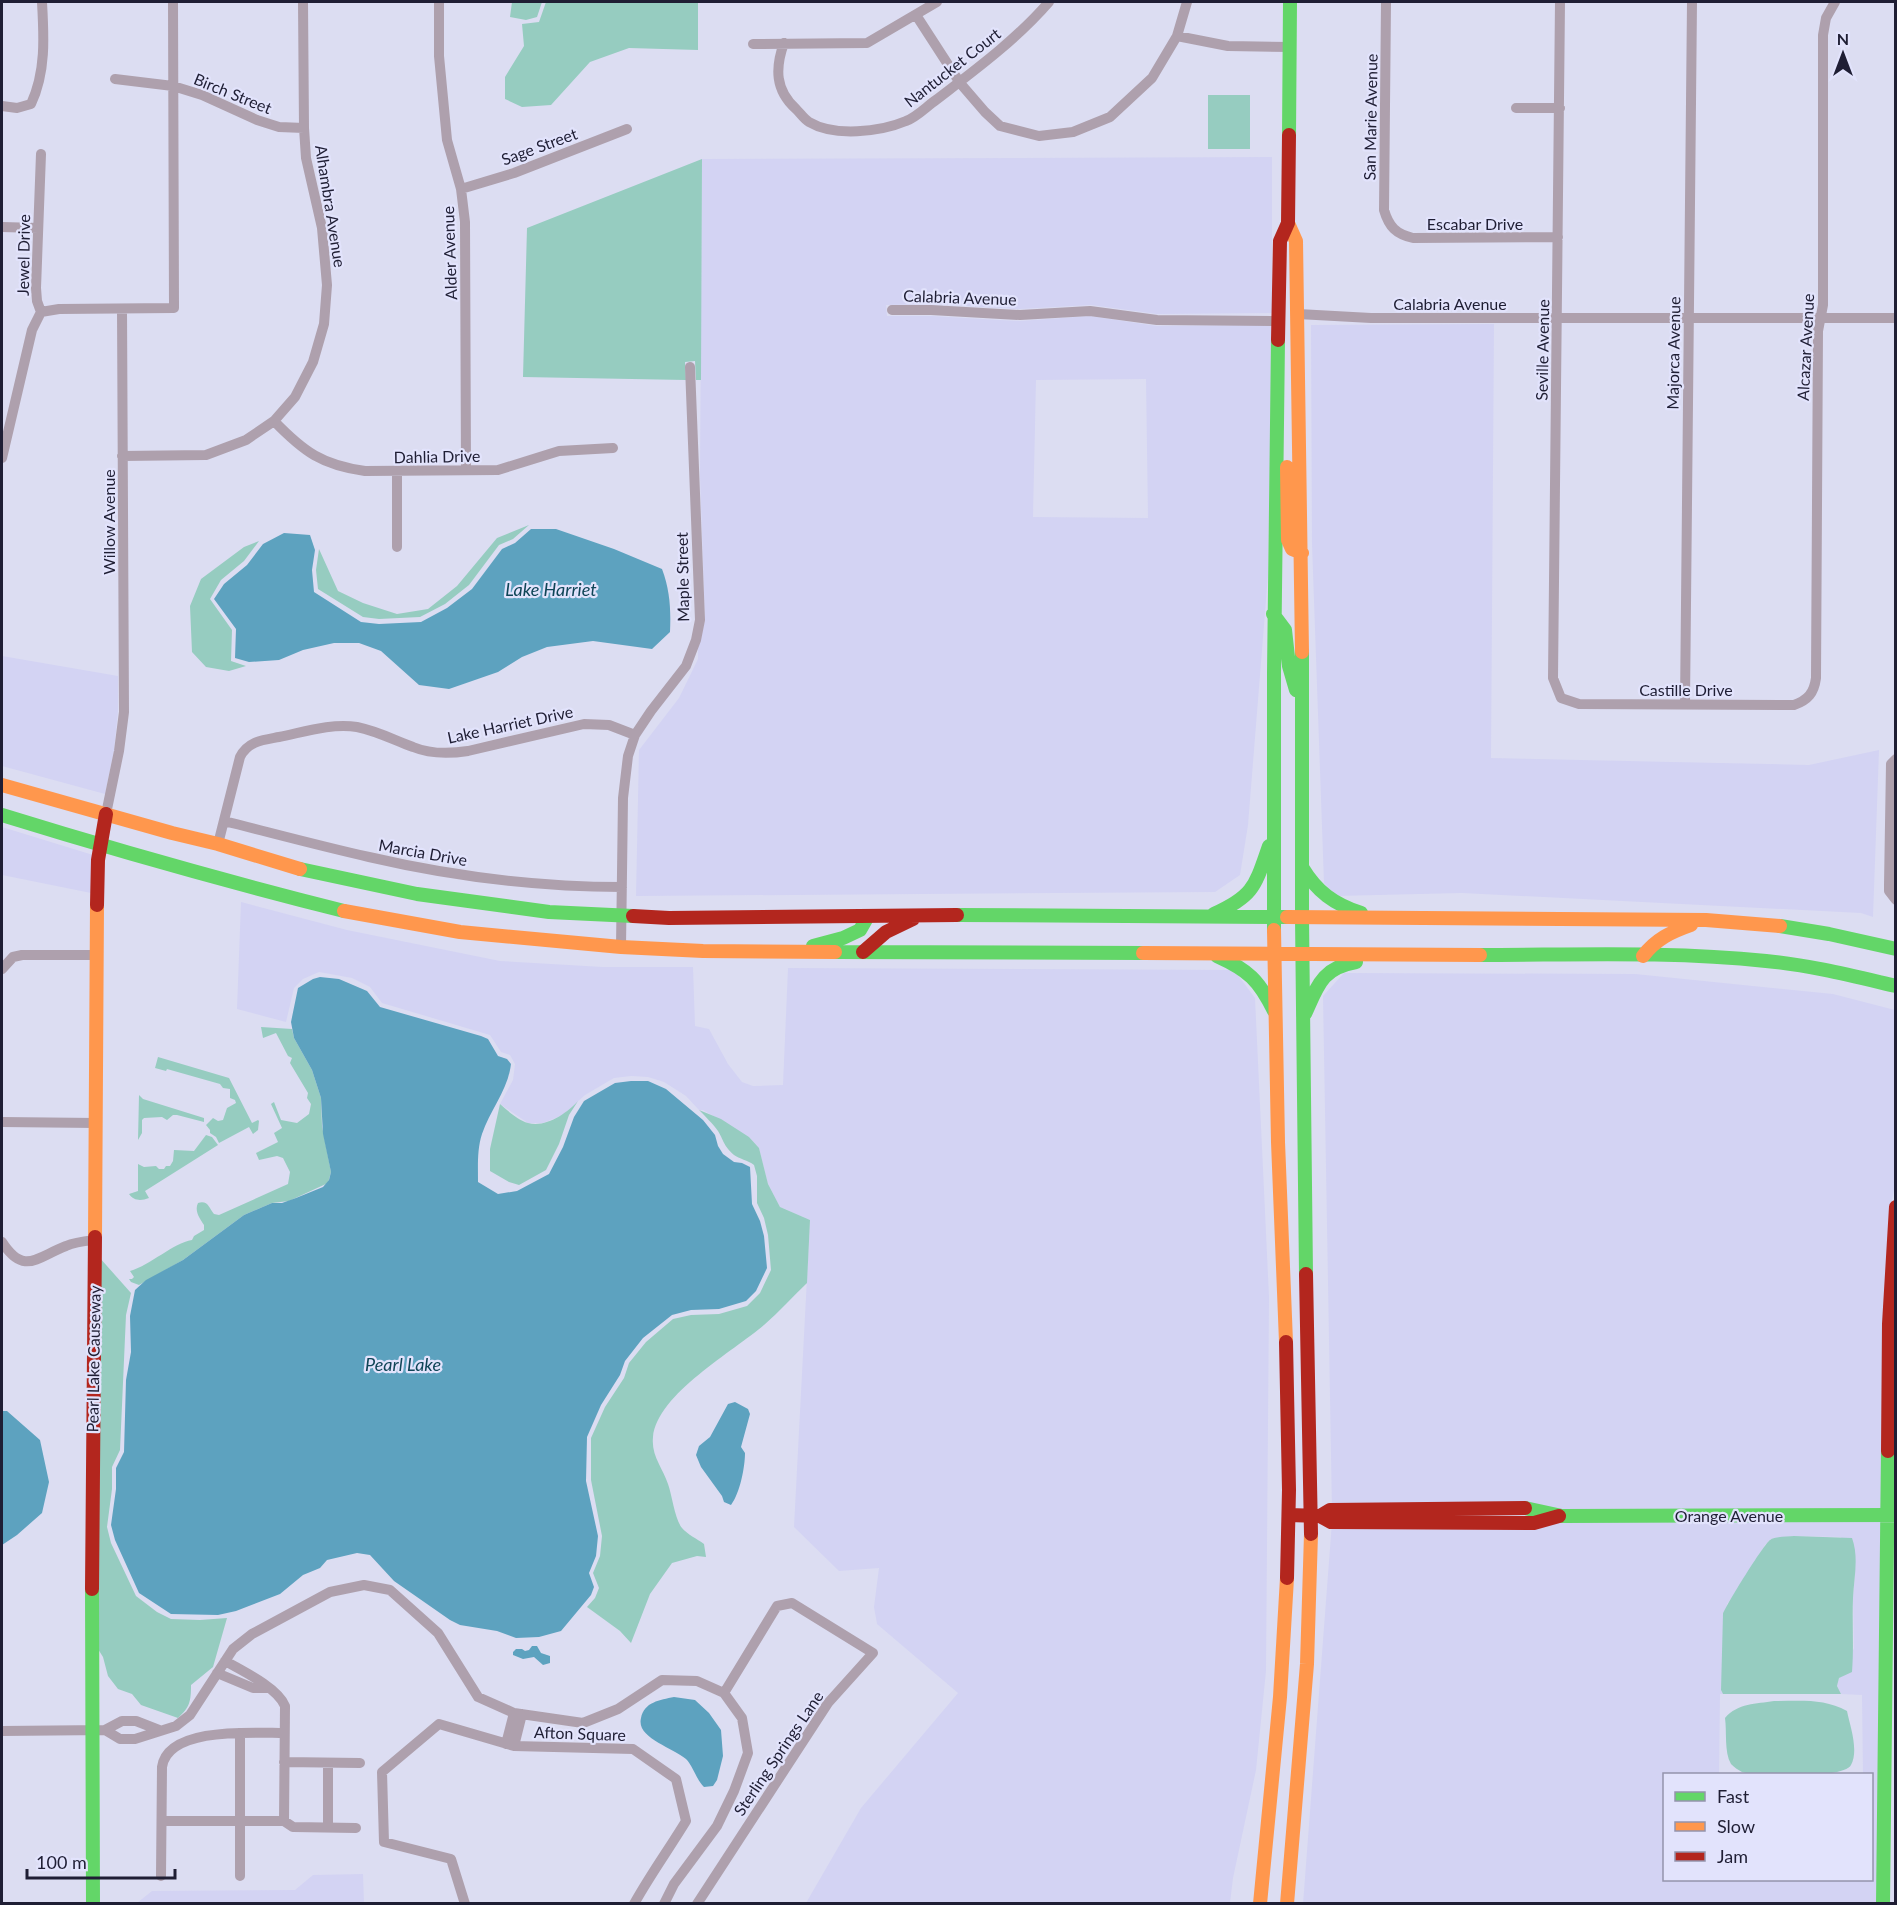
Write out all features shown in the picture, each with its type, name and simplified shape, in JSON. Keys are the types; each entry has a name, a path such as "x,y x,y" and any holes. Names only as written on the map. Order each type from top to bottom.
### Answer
{"main road":[{"path":"1260,1904 1283,1674 1289,1515 1276,1015 1273,614 1280,241 1288,223 1290,2"},
{"path":"1287,1904 1306,1675 1316,1516 1306,1294 1302,954 1302,554 1298,314 1296,241 1288,223"},
{"path":"1280,254 1285,268 1286,293 1298,314"},
{"path":"1278,321 1289,341 1290,413 1300,423"},
{"path":"1276,448 1287,466 1288,540 1292,549 1302,554"},
{"path":"1273,614 1281,620 1285,627 1288,664 1302,708"},
{"path":"2,785 218,844 298,869 417,894 549,912 669,918 922,915 1706,920 1771,924 1896,949"},
{"name":"Pearl Lake Causeway","path":"93,1904 99,1730 92,1502 96,1123 95,955 99,845 106,814"},
{"path":"2,815 241,885 352,913 460,932 621,947 792,952 1705,956 1768,961 1824,969 1896,986"},
{"path":"1207,917 1248,897 1260,876 1273,834"},
{"path":"1302,867 1322,896 1337,905 1377,918"},
{"path":"862,952 886,930 922,915"},
{"path":"792,952 843,938 860,930 868,916"},
{"path":"1643,956 1653,942 1673,930 1706,920"},
{"path":"1211,954 1251,973 1262,987 1276,1015"},
{"path":"1304,1017 1318,986 1329,969 1339,964 1401,955"},
{"path":"1883,1904 1890,1832 1889,1324 1896,1207"},
{"path":"1281,1235 1294,1253 1306,1294"},
{"name":"Orange Avenue","path":"1289,1515 1316,1516 1331,1522 1534,1523 1562,1516 1891,1515"},
{"path":"1275,1759 1285,1794 1295,1813"},
{"path":"1271,1806 1278,1818 1291,1855"}],"street":[{"path":"2,106 17,108 31,104 39,87 43,64 42,2"},
{"path":"41,312 59,309 174,308 173,2"},
{"name":"Alhambra Avenue","path":"122,456 206,455 246,440 274,421 295,398 313,362 324,324 327,285 325,252 306,158 303,2"},
{"name":"Alder Avenue","path":"439,2 439,56 447,140 461,189 465,222 466,470"},
{"path":"753,44 867,43 937,2"},
{"name":"Nantucket Court","path":"784,43 778,60 778,75 787,101 808,122 833,130 861,132 908,121 960,83 1023,29 1049,2"},
{"path":"916,15 960,83 1000,126 1039,136 1073,132 1110,117 1152,78 1177,36 1188,2"},
{"name":"San Marie Avenue","path":"1386,2 1384,210 1394,230"},
{"name":"Seville Avenue","path":"1560,2 1553,678 1561,698"},
{"name":"Majorca Avenue","path":"1685,704 1692,2"},
{"name":"Alcazar Avenue","path":"1810,696 1815,688 1816,678 1818,331 1823,305 1823,35 1826,18 1835,2"},
{"path":"1177,36 1228,46 1290,47"},
{"name":"Birch Street","path":"116,79 173,86 202,94 257,120 279,127 304,128"},
{"path":"1516,108 1560,108"},
{"name":"Sage Street","path":"461,189 514,173 627,129"},
{"name":"Jewel Drive","path":"2,458 32,330 41,312 36,288 41,154"},
{"path":"2,227 38,228"},
{"name":"Escabar Drive","path":"1394,230 1401,235 1413,238 1558,237"},
{"name":"Willow Avenue","path":"106,814 119,752 124,712 122,309"},
{"name":"Calabria Avenue","path":"892,310 1020,315 1090,311 1156,320 1278,321"},
{"name":"Calabria Avenue","path":"1298,314 1371,318 1893,318"},
{"name":"Maple Street","path":"621,947 624,780 628,756 635,735 686,666 696,640 700,620 690,367"},
{"name":"Dahlia Drive","path":"274,421 306,452 345,469 365,471 498,470 559,452 613,448"},
{"path":"397,471 397,547"},
{"name":"Castille Drive","path":"1561,698 1579,704 1794,705 1810,696"},
{"name":"Lake Harriet Drive","path":"218,844 240,757 244,749 256,741 325,728 355,727 389,736 415,748 450,754 468,752 584,724 609,725 635,735"},
{"path":"1896,759 1891,764 1889,891 1896,900"},
{"name":"Marcia Drive","path":"224,820 370,858 415,867 540,884 622,887"},
{"path":"2,969 13,957 22,955 95,955"},
{"path":"2,1122 96,1123"},
{"path":"2,1242 9,1254 16,1260 26,1262 68,1245 94,1240"},
{"path":"99,1730 120,1739 135,1739 176,1726 190,1715 233,1649 252,1634 330,1592 364,1585 390,1590 438,1633 478,1697 518,1714 583,1723 618,1709 662,1680 697,1681 726,1689 742,1718 748,1753 734,1791 717,1826 674,1884 664,1904"},
{"name":"Sterling Springs Lane","path":"697,1904 828,1703 873,1653 792,1603 783,1604 777,1606 726,1689"},
{"path":"225,1661 256,1678 282,1699 285,1706 284,1821"},
{"path":"217,1673 253,1689 267,1688"},
{"name":"Afton Square","path":"510,1745 518,1714"},
{"path":"2,1731 99,1730 122,1721 136,1722 159,1730"},
{"name":"Afton Square","path":"465,1904 451,1859 384,1842 382,1772 439,1724 510,1745 633,1749 676,1779 686,1821 634,1904"},
{"path":"240,1733 240,1876"},
{"path":"161,1876 162,1767 167,1754 174,1748 206,1735 284,1734"},
{"path":"284,1762 360,1763"},
{"path":"328,1763 328,1828"},
{"path":"162,1821 284,1821 293,1827 356,1828"}],"shaded area":[{"path":"1272,157 1272,313 1157,314 1091,305 1020,309 931,304 886,305 887,316 1020,321 1090,316 1157,326 1272,325 1268,575 1248,825 1240,875 1215,892 636,896 639,750 679,698 698,659 698,647 705,621 700,476 702,159","holes":["1146,379 1148,518 1033,517 1036,380"]},
{"path":"1494,324 1491,758 1809,765 1879,750 1873,917 1861,913 1462,893 1336,896 1324,883 1312,544 1311,325"},
{"path":"2,656 118,676 118,712 114,750 105,794 2,766"},
{"path":"2,827 93,855 91,893 2,875"},
{"path":"241,902 347,930 500,961 603,967 693,967 695,1026 709,1029 728,1064 742,1082 753,1086 783,1085 788,968 1234,970 1255,998 1269,1297 1266,1671 1256,1770 1233,1878 1230,1903 806,1903 861,1808 958,1693 877,1624 874,1607 879,1568 839,1571 794,1527 810,1220 780,1207 768,1184 759,1148 749,1137 703,1110 699,1110 686,1096 664,1082 648,1077 614,1078 585,1095 563,1115 543,1123 528,1123 500,1104 513,1080 515,1064 510,1055 501,1052 490,1035 382,1003 370,987 352,978 319,972 303,979 294,988 286,1022 237,1009"},
{"path":"1344,973 1635,974 1833,994 1895,1010 1896,1179 1889,1216 1882,1509 1332,1511 1323,996"},
{"path":"1882,1521 1878,1903 1303,1904 1332,1522","holes":["1794,1536 1841,1537 1855,1575 1854,1648 1837,1686 1841,1694 1862,1695 1863,1773 1873,1773 1873,1881 1663,1881 1663,1773 1719,1773 1720,1694 1723,1694 1721,1690 1727,1604 1771,1539"]},
{"path":"363,1874 364,1903 137,1903 152,1891 295,1890 313,1875"}],"green space":[{"path":"512,2 542,2 537,17 526,20 510,17"},
{"path":"546,2 698,2 698,50 629,48 590,62 551,105 522,107 505,99 505,77 524,46 522,24 539,22"},
{"path":"1208,95 1250,95 1250,149 1208,149"},
{"path":"702,159 701,380 696,380 695,361 685,362 686,380 523,377 527,228"},
{"path":"529,525 513,539 499,545 469,585 445,604 420,617 379,619 363,617 318,589 316,570 319,549 338,591 363,603 397,614 428,609 457,586 497,538"},
{"path":"259,541 244,561 221,580 210,599 232,630 231,661 246,666 229,671 206,667 192,652 190,606 201,579 244,547"},
{"path":"261,1027 292,1029 294,1038 312,1070 321,1098 322,1126 331,1172 328,1183 289,1201 272,1203 244,1215 183,1260 139,1285 131,1282 129,1279 134,1277 130,1271 177,1245 192,1240 204,1230 204,1225 197,1212 198,1203 206,1204 214,1214 219,1215 288,1184 290,1172 283,1158 277,1156 259,1160 256,1153 278,1142 274,1133 282,1128 271,1104 274,1102 281,1120 297,1123 309,1114 311,1104 307,1098 308,1093 290,1063 292,1058 288,1056 276,1033 263,1038"},
{"path":"158,1057 229,1078 252,1123 259,1121 258,1130 253,1134 249,1127 219,1143 206,1125 213,1118 218,1121 223,1120 227,1108 236,1103 230,1098 230,1089 167,1069 166,1071 155,1068"},
{"path":"139,1095 143,1099 204,1118 204,1122 177,1115 167,1120 162,1117 144,1118 142,1133 138,1140"},
{"path":"578,1101 569,1115 559,1144 546,1170 519,1185 490,1171 490,1149 500,1104 521,1120 535,1124 556,1118"},
{"path":"699,1110 721,1119 749,1137 759,1148 768,1184 780,1207 810,1220 807,1283 764,1325 682,1390 668,1405 658,1421 653,1437 654,1450 668,1484 677,1519 684,1530 704,1544 706,1557 697,1556 672,1563 650,1594 631,1643 620,1631 587,1607 595,1598 599,1588 593,1573 600,1556 602,1536 591,1480 591,1438 605,1407 624,1378 629,1363 646,1342 673,1319 691,1315 719,1314 747,1306 760,1293 771,1270 768,1235 757,1203 757,1176 754,1165 730,1152 716,1128"},
{"path":"206,1135 212,1137 218,1145 145,1191 149,1198 138,1200 129,1194 138,1191 138,1164 144,1167 156,1166 164,1169 173,1161 174,1150 194,1151"},
{"path":"99,1257 131,1293 126,1315 120,1450 112,1467 112,1489 107,1527 111,1543 136,1596 157,1612 171,1619 227,1618 213,1667 191,1685 189,1703 178,1718 141,1705 132,1694 118,1689 108,1676 103,1657 98,1649"},
{"path":"1794,1536 1852,1538 1856,1560 1852,1672 1839,1678 1837,1686 1841,1694 1723,1694 1721,1690 1723,1614 1766,1544 1775,1538"},
{"path":"1774,1701 1821,1702 1847,1711 1854,1745 1851,1765 1845,1770 1833,1773 1742,1772 1731,1764 1727,1754 1725,1718 1736,1709"}],"water":[{"name":"Lake Harriet","path":"531,529 556,529 662,569 669,600 670,632 652,649 593,641 547,647 522,657 498,672 449,689 419,685 381,651 359,643 334,643 303,650 279,660 249,662 235,658 236,629 214,599 224,584 247,565 263,544 284,533 310,535 315,550 312,570 314,592 361,622 379,624 421,622 447,608 472,589 502,549 515,543"},
{"name":"Pearl Lake","path":"320,977 339,979 367,991 380,1007 488,1039 498,1056 507,1059 511,1064 509,1073 482,1134 478,1158 478,1182 498,1194 517,1191 549,1174 563,1147 574,1117 584,1101 615,1083 631,1081 648,1081 666,1089 703,1120 715,1135 723,1154 734,1162 750,1167 752,1204 764,1236 767,1268 756,1291 746,1301 719,1309 691,1310 672,1315 643,1338 625,1361 587,1437 586,1481 598,1536 596,1556 589,1573 594,1587 591,1595 561,1631 539,1637 516,1638 497,1631 460,1625 394,1581 370,1555 357,1553 327,1560 320,1568 303,1575 280,1594 236,1611 218,1615 171,1614 139,1593 115,1540 111,1525 116,1489 116,1468 124,1452 126,1380 131,1352 130,1316 135,1290 146,1280 183,1260 244,1215 272,1203 282,1203 323,1187 329,1180 331,1172 323,1134 321,1098 312,1070 294,1038 291,1022 298,988"},
{"path":"735,1402 748,1409 750,1414 741,1447 745,1453 743,1472 737,1494 731,1505 724,1502 701,1467 696,1455 699,1446 710,1437 728,1404"},
{"path":"2,1411 7,1411 40,1440 49,1482 42,1513 2,1545"},
{"path":"532,1646 537,1646 541,1653 550,1656 550,1663 543,1665 534,1657 523,1659 513,1655 516,1649 525,1651"},
{"path":"674,1697 695,1700 709,1713 721,1730 723,1756 717,1780 713,1786 704,1787 686,1759 649,1737 641,1725 645,1708 658,1701"}],"traffic: fast":[{"path":"1289,135 1290,2"},
{"path":"1274,930 1278,340"},
{"path":"1273,614 1285,630 1289,666 1296,690"},
{"path":"1302,652 1306,1274"},
{"path":"2,815 172,865 344,911"},
{"path":"1214,914 1238,901 1251,888 1269,846"},
{"path":"1302,867 1327,896 1342,906 1361,913"},
{"path":"300,869 417,894 549,912 633,916"},
{"path":"957,915 1287,917"},
{"path":"813,946 843,938 860,930 868,916"},
{"path":"1780,926 1896,949"},
{"path":"835,952 1143,953"},
{"path":"1480,955 1623,954 1730,958 1799,965 1896,986"},
{"path":"1217,956 1252,977 1274,1011"},
{"path":"1305,1014 1318,986 1328,973 1356,962"},
{"path":"1883,1904 1888,1451"},
{"path":"1525,1508 1562,1516 1896,1515"},
{"path":"92,1589 93,1904"}],"traffic: slow":[{"path":"1288,223 1296,241 1302,652"},
{"path":"1287,467 1288,540 1292,549 1302,553"},
{"path":"2,785 218,844 300,869"},
{"path":"95,1237 97,905"},
{"path":"344,911 460,932 621,947 703,951 835,952"},
{"path":"1287,917 1706,920 1780,926"},
{"path":"1643,956 1664,937 1691,925"},
{"path":"1274,930 1278,1142 1286,1342"},
{"path":"1143,953 1480,955"},
{"path":"1287,1904 1307,1664 1311,1534"},
{"path":"1260,1904 1280,1697 1287,1578"}],"traffic: jam":[{"path":"1278,340 1280,241 1288,223 1289,135"},
{"path":"97,905 98,860 106,814"},
{"path":"633,916 669,918 957,915"},
{"path":"863,952 886,932 913,919"},
{"path":"1888,1451 1889,1324 1896,1207"},
{"path":"92,1589 95,1237"},
{"path":"1306,1274 1311,1534"},
{"path":"1286,1342 1289,1490 1287,1578"},
{"path":"1320,1516 1330,1510 1525,1508"},
{"path":"1289,1515 1320,1516 1331,1522 1534,1523 1559,1516"}]}
